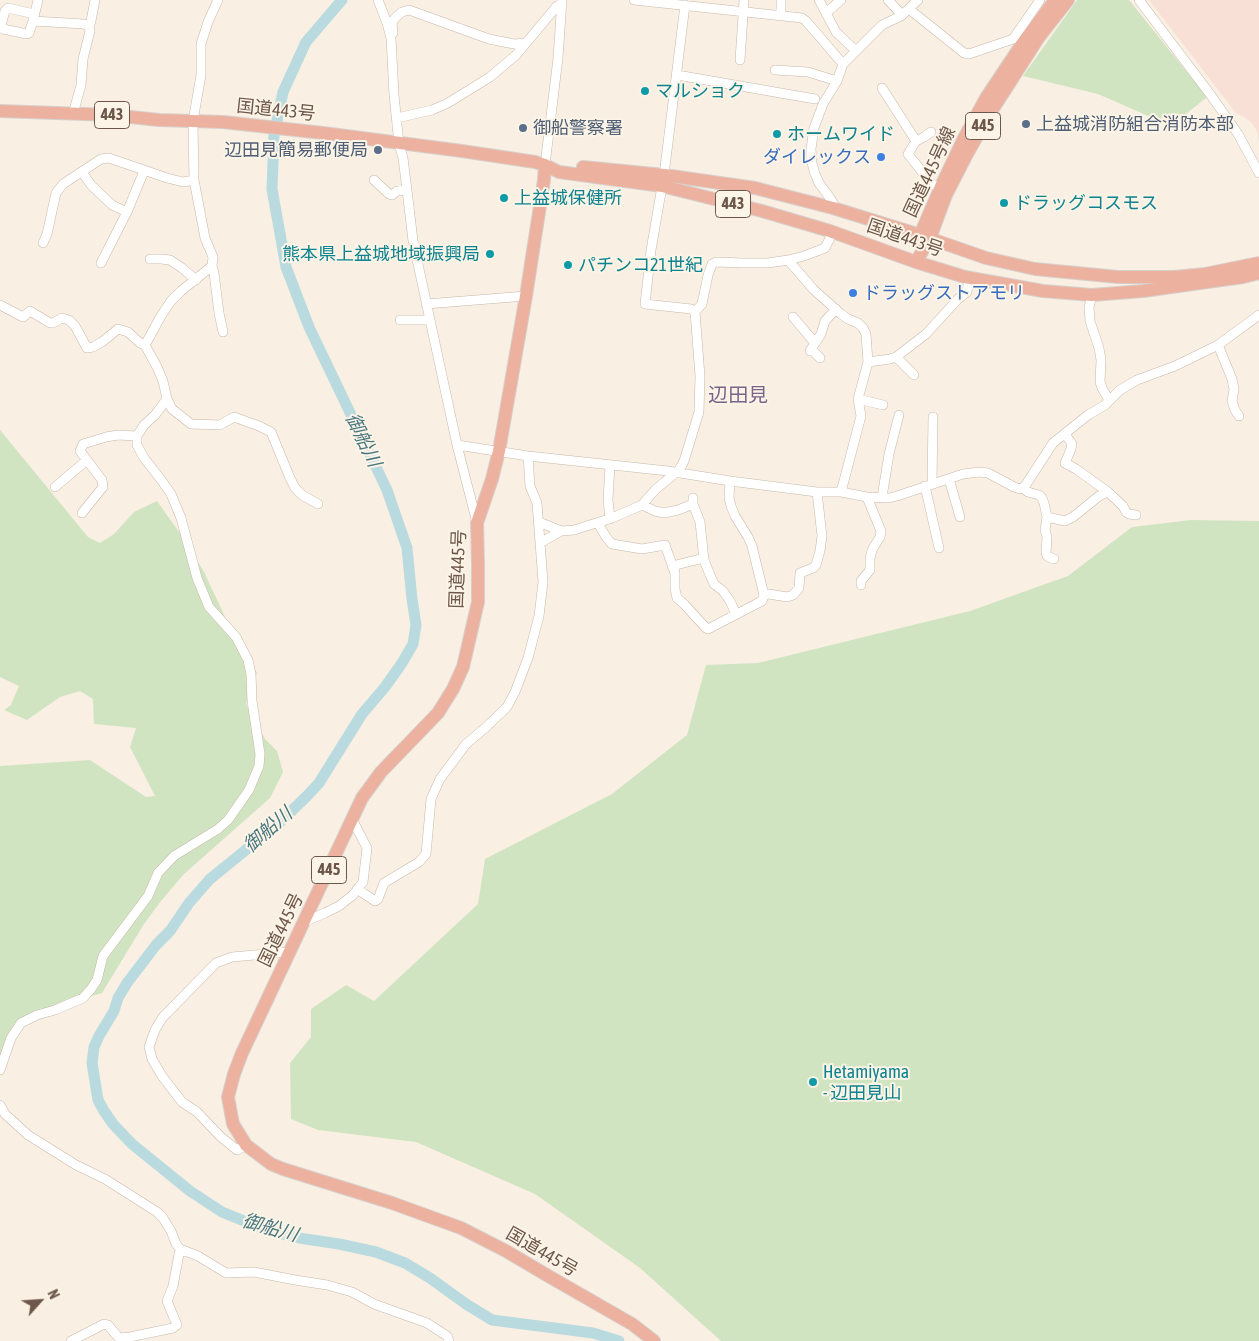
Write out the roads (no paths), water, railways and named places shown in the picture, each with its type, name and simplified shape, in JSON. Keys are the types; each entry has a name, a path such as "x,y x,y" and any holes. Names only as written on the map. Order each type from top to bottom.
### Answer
{"highway":[{"name":"国道445号線","path":"925,236 940,188 964,138 1017,42 1054,0"},
{"name":"445","path":"916,262 925,236 989,115 1039,37 1068,0"},
{"name":"国道443号","path":"0,111 112,115 159,120 223,122 462,151 545,165 559,164 663,180 754,188 833,208 925,236 986,258 1035,269 1118,277 1174,277 1205,274 1259,263"},
{"name":"国道445号","path":"545,165 526,296 499,451 477,523 478,602 463,667 453,689 438,713 381,772 362,798 242,1053 228,1097 233,1124 246,1145 271,1164 392,1203 461,1228 506,1251 632,1324 654,1341"},
{"name":"国道443号","path":"663,180 830,231 916,262 969,277 1043,291 1092,295 1144,291 1259,273"},
{"path":"830,231 833,208"},
{"path":"1002,284 1007,262"},
{"path":"1092,274 1092,295"}],"street":[{"path":"38,0 33,17 84,24 90,31 83,59 81,85 73,114"},
{"path":"88,27 95,0"},
{"path":"218,0 201,44 201,74 192,121 194,180 205,238 213,257 212,266 218,313 223,332"},
{"path":"378,0 391,38 399,144 403,158 413,242 457,445 477,523"},
{"path":"634,0 705,4 743,12 804,19 843,64"},
{"path":"740,60 744,0"},
{"path":"781,0 781,16"},
{"path":"819,0 836,32 856,51"},
{"path":"826,13 841,0"},
{"path":"888,0 964,53 969,54 1017,42 1040,0"},
{"path":"833,208 833,203 818,183 814,174 811,149 814,128 823,104 837,81 843,64 882,25 906,12 918,0"},
{"path":"1139,0 1238,134 1259,173"},
{"path":"397,118 432,110 458,98 490,77 516,55 562,2"},
{"path":"545,165 558,58 562,2"},
{"path":"683,3 677,75 663,180 651,250 645,304 691,309 695,312"},
{"path":"391,38 394,38 392,22 402,12 409,10 489,39 514,44 526,43"},
{"path":"775,70 808,72 837,81"},
{"path":"677,75 814,99"},
{"path":"882,88 916,141"},
{"path":"931,132 916,141 908,154 929,183 940,188"},
{"path":"43,243 47,234 56,193 63,184 101,159 109,158 183,182 194,180"},
{"path":"102,264 127,212 144,170"},
{"path":"82,172 91,185 112,205 127,212"},
{"path":"374,180 392,195 397,190 407,190"},
{"path":"540,543 561,532 610,519 642,505 656,489 676,473 684,461 699,412 700,376 695,312 702,304 710,268 714,262 751,263 788,260 825,248 830,238 830,231"},
{"path":"150,259 170,260 196,280"},
{"path":"788,260 814,290 848,319 858,323 866,334 868,362 858,399 861,416 841,492"},
{"path":"145,345 171,302 181,291 212,266"},
{"path":"868,362 890,360 926,334 958,299 967,292 969,277"},
{"path":"1092,295 1089,307 1090,321 1101,360 1100,382 1109,400"},
{"path":"426,304 526,296"},
{"path":"0,305 23,317 30,311 50,323 62,318 69,320 75,326 87,348 102,342 118,329 128,332 145,345 163,381 167,399 172,409 192,424 220,425 234,417 272,432 295,488 302,495 318,504"},
{"path":"812,348 821,334 825,321 836,309"},
{"path":"1023,488 1053,443 1088,415 1105,405 1120,390 1137,380 1175,366 1218,345 1259,315"},
{"path":"792,317 820,358"},
{"path":"400,320 429,320"},
{"path":"1218,345 1232,379 1234,390 1232,401 1234,410 1239,416"},
{"path":"896,357 914,375"},
{"path":"0,1070 12,1038 21,1023 83,998 91,989 97,980 104,956 148,896 158,873 174,856 228,820 250,790 259,766 260,754 248,660 236,637 209,607 197,578 181,518 171,494 137,446 137,436 144,425 155,415 167,399"},
{"path":"858,399 882,405"},
{"path":"882,497 889,454 899,415"},
{"path":"933,417 928,485 939,548"},
{"path":"1065,434 1072,444 1065,463 1108,492 1123,506 1126,512 1136,515"},
{"path":"82,513 103,487 102,480 80,451 83,444 112,436 137,436"},
{"path":"457,445 528,456 817,492 841,492 867,497 897,496 971,472 988,473 1014,487 1023,488 1042,498 1047,517 1045,530 1047,537 1046,552 1047,556 1054,559"},
{"path":"357,889 375,901 378,899 384,883 419,862 426,854 431,799 440,779 466,744 507,707 515,692 528,658 540,616 543,582 537,503 530,486 528,456"},
{"path":"55,487 87,460"},
{"path":"610,465 608,500 610,519"},
{"path":"949,479 960,517"},
{"path":"598,523 612,544 642,549 665,545 675,572 677,598 708,629 762,601 764,595 752,546 731,506 729,498 730,481"},
{"path":"764,595 787,597 793,595 799,588 800,573 816,565 822,536 817,492"},
{"path":"1047,517 1065,521 1073,518 1099,496 1108,492"},
{"path":"861,585 861,581 870,570 872,550 880,537 880,531 867,497"},
{"path":"642,505 664,513 678,510 693,501 700,522 704,558 714,584 727,596 736,614"},
{"path":"539,522 561,532"},
{"path":"672,566 704,558"},
{"path":"304,922 339,906 353,895 363,882 367,848 352,819"},
{"path":"246,1145 237,1150 220,1136 197,1112 182,1102 162,1076 152,1059 149,1047 155,1030 163,1016 216,963 232,957 289,952"},
{"path":"0,1105 5,1114 28,1135 76,1165 105,1179 157,1212 163,1218 180,1249 198,1256 226,1273 254,1272 327,1285 352,1292 374,1304 427,1322 447,1336 450,1341"},
{"path":"71,1341 104,1324 108,1325 119,1338 173,1328 177,1324 167,1302 173,1286 180,1249"}],"waterway":[{"name":"御船川","path":"342,0 306,42 283,92 274,135 272,189 286,267 309,327 387,490 407,548 416,625 413,644 385,687 362,714 319,783 279,823 210,879 127,983 94,1047 92,1063 98,1100 113,1124 132,1144 190,1191 222,1212 266,1230 376,1252 405,1263 492,1320 593,1333 619,1341"}],"place":[{"name":"マルショク","path":"645,91"},
{"name":"上益城消防組合消防本部","path":"1026,124"},
{"name":"御船警察署","path":"523,128"},
{"name":"ホームワイド","path":"777,134"},
{"name":"辺田見簡易郵便局","path":"378,150"},
{"name":"ダイレックス","path":"881,157"},
{"name":"上益城保健所","path":"504,198"},
{"name":"ドラッグコスモス","path":"1004,203"},
{"name":"熊本県上益城地域振興局","path":"490,254"},
{"name":"パチンコ21世紀","path":"568,265"},
{"name":"ドラッグストアモリ","path":"853,293"},
{"name":"Hetamiyama - 辺田見山","path":"813,1082"}],"district":[{"name":"辺田見","path":"738,396"}]}
